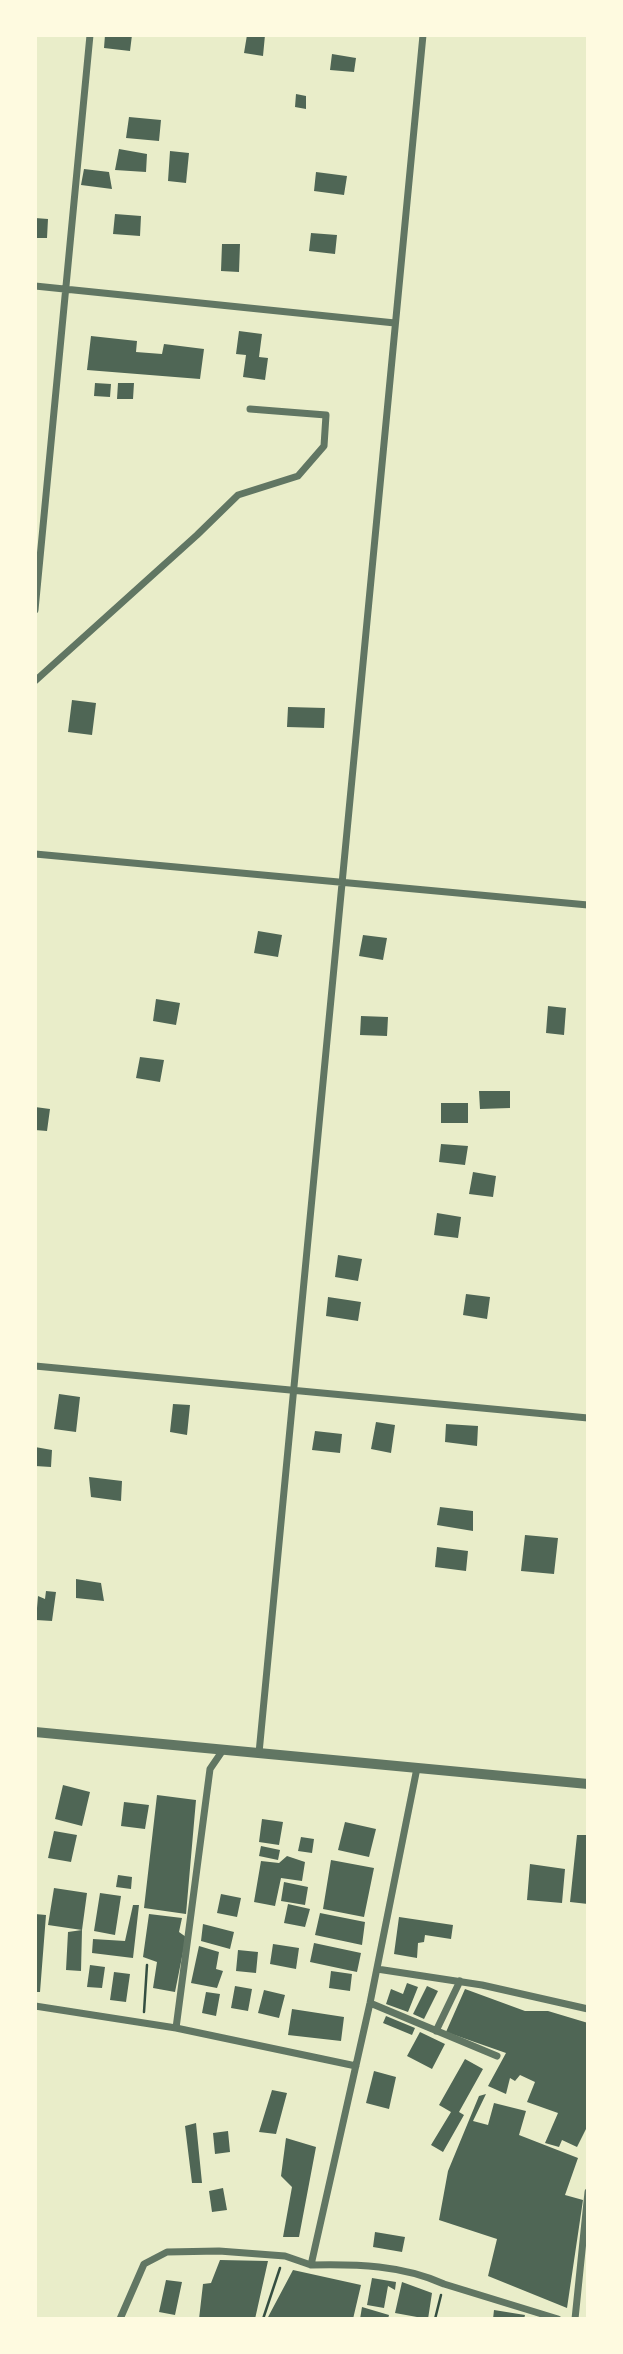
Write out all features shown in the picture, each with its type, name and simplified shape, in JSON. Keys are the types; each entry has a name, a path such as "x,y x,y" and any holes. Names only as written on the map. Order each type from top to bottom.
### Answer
{"street":[{"path":"35,610 90,35"},
{"path":"259,1753 423,35"},
{"path":"35,286 395,323"},
{"path":"35,681 238,495 298,476 324,446 326,415 250,409"},
{"path":"35,854 588,905"},
{"path":"35,1366 588,1418"},
{"path":"35,1732 588,1784"},
{"path":"176,2028 210,1769 223,1750"},
{"path":"311,2265 370,2003 417,1768"},
{"path":"377,1969 460,1982 588,2009"},
{"path":"436,2031 460,1982"},
{"path":"370,2003 497,2056"},
{"path":"35,2006 176,2028 356,2066"},
{"path":"575,2319 588,2192"},
{"path":"120,2319 144,2264 167,2252 219,2251 285,2256 311,2265 365,2264 426,2276 558,2319"}],"path":[{"path":"143,2022 147,1965"},
{"path":"263,2319 285,2256"},
{"path":"435,2319 444,2284"}],"building":[{"path":"105,35 132,35 130,51 104,48"},
{"path":"247,35 265,35 263,56 244,53"},
{"path":"332,54 356,58 354,72 330,70"},
{"path":"296,94 306,96 306,109 295,107"},
{"path":"129,117 161,120 159,141 126,138"},
{"path":"119,149 147,154 146,172 115,170"},
{"path":"170,151 189,153 186,183 168,181"},
{"path":"84,169 109,172 112,189 81,185"},
{"path":"316,172 347,176 344,195 314,191"},
{"path":"115,214 141,216 140,236 113,234"},
{"path":"35,218 48,219 47,238 35,238"},
{"path":"311,233 337,235 335,254 309,251"},
{"path":"222,244 240,244 239,272 221,271"},
{"path":"239,331 262,334 259,357 268,358 265,380 243,377 246,355 236,354"},
{"path":"91,336 137,341 136,352 162,354 164,344 204,349 200,379 87,370"},
{"path":"95,383 111,384 110,397 94,396"},
{"path":"118,383 134,383 133,399 117,399"},
{"path":"72,700 96,703 92,735 68,732"},
{"path":"288,707 325,708 324,728 287,727"},
{"path":"258,931 282,935 278,957 254,953"},
{"path":"363,935 387,938 383,960 359,956"},
{"path":"156,999 180,1003 176,1025 153,1021"},
{"path":"548,1006 566,1008 564,1035 546,1033"},
{"path":"361,1016 388,1017 387,1036 360,1035"},
{"path":"140,1057 164,1060 160,1082 136,1078"},
{"path":"479,1091 510,1091 510,1108 480,1109"},
{"path":"441,1103 468,1103 468,1123 441,1123"},
{"path":"35,1107 50,1109 47,1131 35,1130"},
{"path":"441,1144 468,1146 465,1165 439,1162"},
{"path":"473,1172 496,1176 493,1197 469,1194"},
{"path":"437,1213 461,1217 458,1238 434,1235"},
{"path":"338,1255 362,1259 358,1281 335,1277"},
{"path":"466,1294 490,1297 487,1319 463,1315"},
{"path":"328,1297 361,1302 358,1321 326,1316"},
{"path":"59,1394 80,1397 76,1432 54,1429"},
{"path":"173,1404 190,1405 187,1435 170,1432"},
{"path":"376,1422 395,1425 391,1453 371,1449"},
{"path":"446,1424 478,1426 477,1446 445,1442"},
{"path":"315,1431 342,1434 340,1453 312,1450"},
{"path":"35,1447 52,1450 51,1467 35,1466"},
{"path":"89,1477 122,1481 121,1501 91,1497"},
{"path":"440,1507 473,1511 473,1531 437,1525"},
{"path":"525,1535 558,1538 554,1574 521,1571"},
{"path":"437,1547 468,1551 466,1571 435,1567"},
{"path":"76,1579 101,1583 104,1601 76,1598"},
{"path":"46,1591 56,1592 52,1621 36,1620 38,1596 45,1599"},
{"path":"63,1785 90,1792 82,1826 55,1819"},
{"path":"157,1795 196,1800 186,1914 144,1908"},
{"path":"124,1802 149,1805 145,1829 121,1826"},
{"path":"262,1819 283,1822 279,1845 259,1842"},
{"path":"345,1822 376,1829 369,1857 338,1850"},
{"path":"54,1831 77,1835 71,1862 48,1858"},
{"path":"577,1835 588,1835 588,1904 570,1902"},
{"path":"301,1837 314,1839 312,1853 298,1851"},
{"path":"261,1846 280,1850 278,1860 259,1856"},
{"path":"287,1856 305,1862 302,1881 281,1878 275,1906 254,1902 261,1861 279,1863"},
{"path":"331,1860 374,1868 364,1917 323,1909"},
{"path":"530,1864 565,1869 562,1903 527,1900"},
{"path":"118,1875 132,1877 131,1889 116,1887"},
{"path":"284,1882 308,1887 305,1905 281,1901"},
{"path":"54,1888 87,1893 82,1930 48,1925"},
{"path":"100,1893 121,1896 115,1935 94,1931"},
{"path":"221,1894 241,1898 237,1917 217,1913"},
{"path":"288,1904 310,1909 305,1927 284,1923"},
{"path":"133,1905 139,1905 133,1958 92,1953 93,1939 125,1941"},
{"path":"320,1913 365,1922 362,1945 315,1935"},
{"path":"35,1914 46,1915 40,1992 35,1992"},
{"path":"149,1914 182,1918 179,1932 186,1937 175,1992 153,1988 157,1962 143,1957"},
{"path":"399,1917 453,1925 451,1939 425,1935 424,1942 418,1943 417,1958 394,1954"},
{"path":"203,1924 234,1932 230,1949 201,1941"},
{"path":"82,1930 81,1971 66,1970 68,1932"},
{"path":"314,1943 361,1953 357,1972 310,1962"},
{"path":"273,1944 299,1948 296,1969 270,1964"},
{"path":"199,1946 219,1952 216,1969 223,1971 217,1988 191,1983"},
{"path":"238,1950 258,1952 256,1973 236,1971"},
{"path":"90,1965 105,1967 102,1988 87,1987"},
{"path":"331,1971 352,1974 350,1991 329,1988"},
{"path":"114,1972 130,1974 126,2002 110,2000"},
{"path":"407,1983 418,1987 408,2012 386,2004 391,1989 403,1994"},
{"path":"235,1986 252,1989 248,2011 231,2008"},
{"path":"427,1986 438,1991 424,2019 413,2014"},
{"path":"465,1989 525,2011 548,2011 588,2023 588,2125 577,2147 562,2140 559,2147 545,2143 558,2113 527,2102 535,2082 520,2075 515,2081 510,2078 506,2094 488,2086 506,2053 446,2032"},
{"path":"264,1990 285,1995 279,2018 258,2013"},
{"path":"206,1992 220,1994 216,2016 202,2013"},
{"path":"292,2009 344,2017 341,2041 288,2035"},
{"path":"386,2016 415,2028 412,2035 383,2023"},
{"path":"420,2032 445,2044 432,2069 407,2056"},
{"path":"465,2059 483,2069 459,2112 464,2115 443,2152 431,2145 451,2112 439,2105"},
{"path":"374,2071 396,2077 389,2109 366,2103"},
{"path":"272,2090 287,2093 276,2134 259,2132"},
{"path":"486,2094 473,2121 488,2125 494,2103 526,2111 519,2135 578,2158 565,2195 583,2200 567,2308 488,2276 497,2239 439,2220 448,2171 479,2096"},
{"path":"196,2123 202,2183 192,2183 185,2126"},
{"path":"228,2131 230,2152 215,2154 213,2133"},
{"path":"286,2138 316,2147 299,2237 283,2237 292,2187 281,2176"},
{"path":"223,2188 227,2210 212,2212 209,2191"},
{"path":"375,2232 405,2237 402,2252 373,2247"},
{"path":"220,2260 268,2261 255,2319 199,2319 203,2284 211,2283"},
{"path":"293,2270 361,2285 353,2319 267,2319"},
{"path":"372,2278 396,2282 395,2290 388,2286 384,2308 367,2305"},
{"path":"166,2280 182,2282 175,2315 159,2312"},
{"path":"402,2282 432,2293 428,2319 395,2313"},
{"path":"362,2307 389,2315 388,2319 360,2319"},
{"path":"494,2310 525,2315 524,2319 493,2319"}]}
